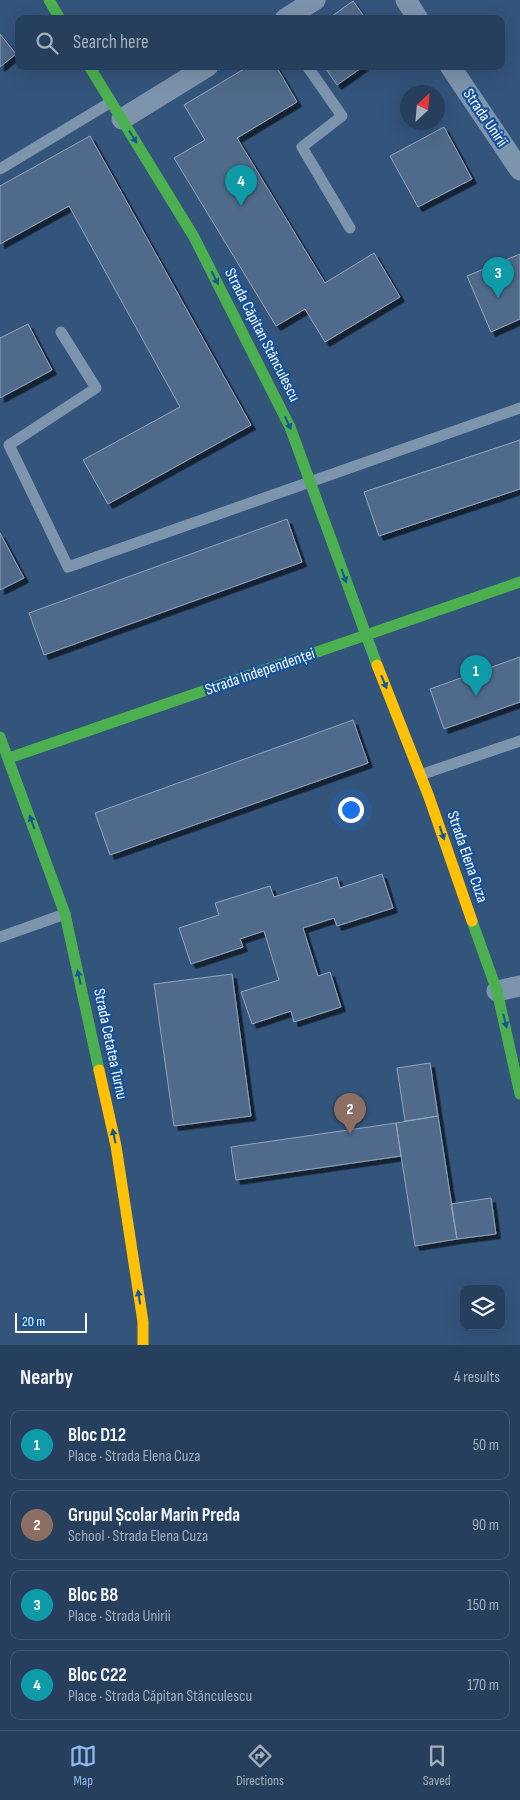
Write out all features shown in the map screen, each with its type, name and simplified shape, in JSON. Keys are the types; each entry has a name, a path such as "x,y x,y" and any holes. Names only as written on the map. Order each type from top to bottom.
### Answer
{"street":[{"path":"48,0 57,15"},
{"path":"291,15 315,0"},
{"path":"406,0 415,15"},
{"name":"Strada Căpitan Stănculescu","path":"91,70 194,237 290,427 366,636"},
{"path":"117,111 200,70"},
{"name":"Strada Unirii","path":"453,70 520,170"},
{"name":"Strada Independenței","path":"4,760 520,582"},
{"name":"Strada Elena Cuza","path":"366,636 420,775 497,991 520,1094"},
{"name":"Strada Cetatea Turnu","path":"0,737 4,760 65,914 116,1146 143,1322 143,1345"},
{"path":"497,991 520,986"}],"lane":[{"path":"311,70 342,116 302,147 350,228"},
{"path":"0,169 117,111"},
{"path":"61,332 96,388 8,445 68,566 309,480 520,408"},
{"path":"420,775 520,741"},
{"path":"0,937 65,914"}],"building":[{"path":"353,1 363,15 334,15"},
{"path":"0,34 15,55 0,67"},
{"path":"242,70 278,70 297,102 237,138 325,283 374,253 400,297 325,342 305,309 276,326 174,158 205,140 184,105"},
{"path":"327,70 358,70 337,85"},
{"path":"445,129 472,179 418,207 390,156 438,130"},
{"path":"90,136 251,425 108,504 83,460 180,407 69,206 0,244 0,186"},
{"path":"520,254 520,319 491,332 467,276"},
{"path":"28,324 52,370 0,398 0,338"},
{"path":"520,440 520,489 379,536 364,492"},
{"path":"287,519 302,562 44,655 29,613"},
{"path":"0,533 24,578 0,590"},
{"path":"520,657 520,702 444,729 430,689"},
{"path":"353,720 368,763 110,855 95,813"},
{"path":"382,874 393,908 337,926 334,918 303,928 318,976 330,972 341,1007 294,1022 291,1011 252,1024 241,992 279,980 264,931 240,939 243,947 191,964 179,928 219,915 215,903 270,886 274,897 337,877 340,888"},
{"path":"232,974 251,1116 174,1126 154,984"},
{"path":"430,1063 438,1116 405,1121 397,1068"},
{"path":"438,1116 457,1239 415,1246 396,1123"},
{"path":"396,1123 401,1156 236,1180 231,1147"},
{"path":"491,1198 496,1234 457,1239 451,1204"}],"traffic: fast":[{"path":"49,0 58,15"},
{"path":"91,70 194,237 290,427 377,665"},
{"path":"9,758 520,582"},
{"path":"0,737 65,914 99,1070"},
{"path":"472,921 497,991 520,1094"}],"traffic: slow":[{"path":"377,665 429,797 472,921"},
{"path":"99,1070 116,1146 143,1322 143,1345"}],"place":[{"name":"Bloc C22","path":"241,206"},
{"name":"Bloc B8","path":"498,298"},
{"name":"Bloc D12","path":"476,696"},
{"name":"Grupul Școlar Marin Preda","path":"350,1134"}]}
